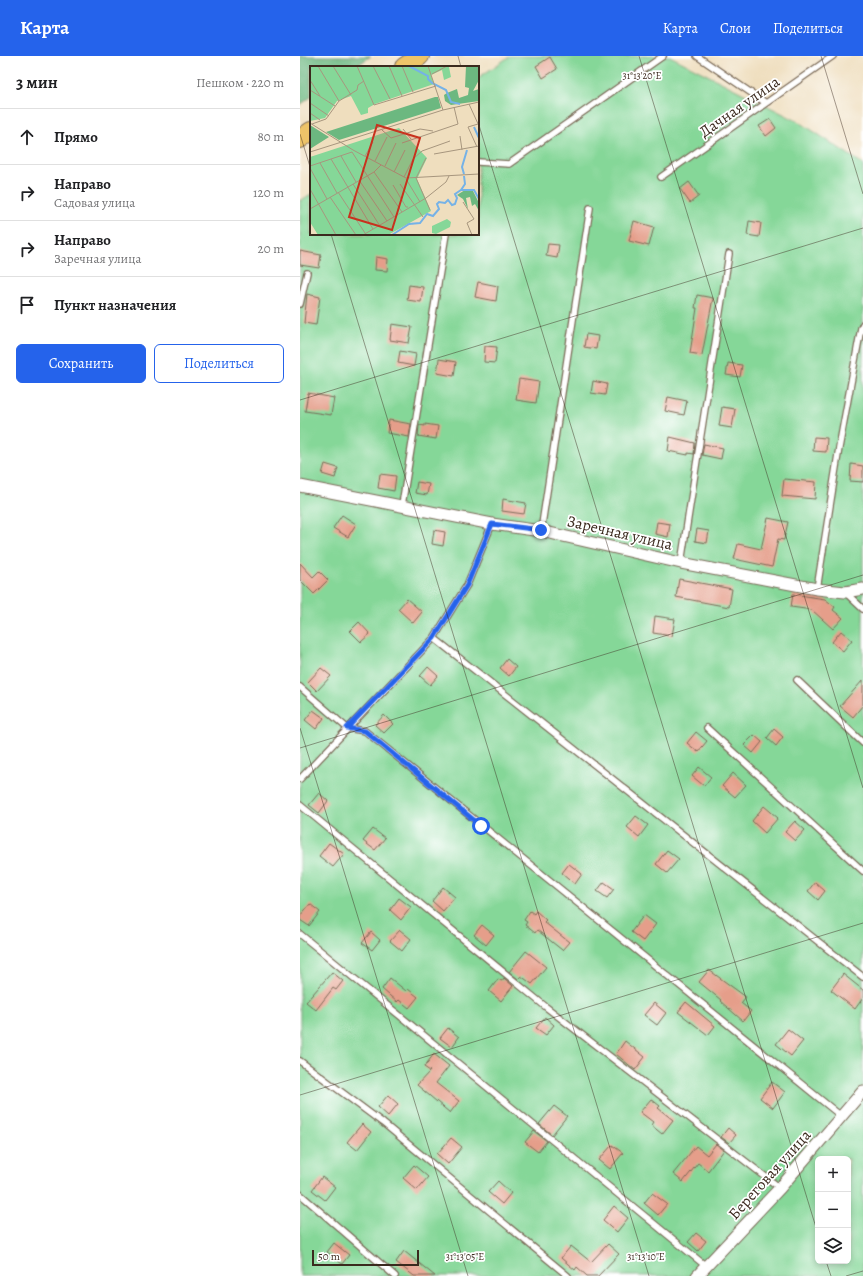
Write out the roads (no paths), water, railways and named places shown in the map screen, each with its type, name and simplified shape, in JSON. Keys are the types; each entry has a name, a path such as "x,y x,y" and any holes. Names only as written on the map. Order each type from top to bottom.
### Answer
{"main road":[{"path":"405,66 420,56"},
{"path":"300,139 310,132"}],"street":[{"name":"Заречная улица","path":"300,486 492,524 541,530 681,563 818,589 845,592 863,589"},
{"name":"Береговая улица","path":"697,1276 780,1188 863,1091"}],"lane":[{"path":"479,162 509,164 663,56"},
{"path":"697,56 766,103"},
{"name":"Дачная улица","path":"661,177 833,56"},
{"path":"541,530 590,208"},
{"path":"402,505 446,235"},
{"path":"681,563 729,254"},
{"path":"300,304 307,273"},
{"path":"818,589 839,448 861,328 863,324"},
{"path":"300,779 434,638 467,585 492,524"},
{"path":"845,592 863,609"},
{"path":"434,638 863,977"},
{"path":"796,680 863,743"},
{"path":"300,687 347,728 365,731 841,1116"},
{"path":"707,728 863,871"},
{"path":"300,805 546,1007 780,1188"},
{"path":"300,934 707,1267"},
{"path":"300,1061 383,1123 568,1276"},
{"path":"300,1194 395,1276"}]}
